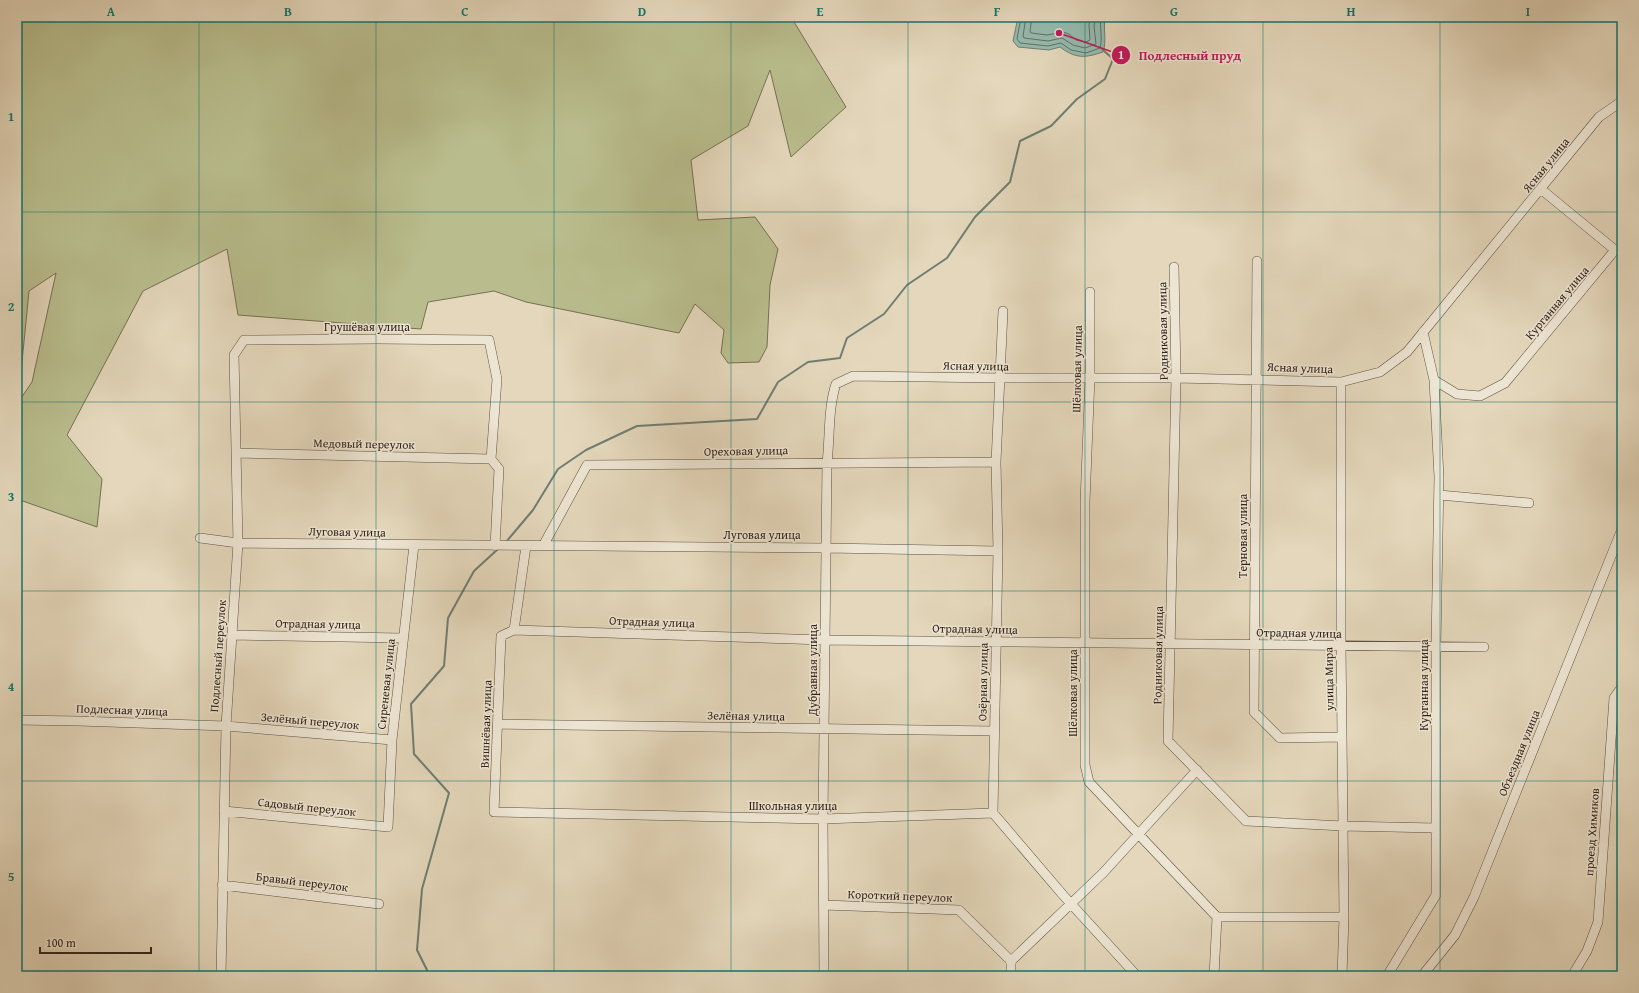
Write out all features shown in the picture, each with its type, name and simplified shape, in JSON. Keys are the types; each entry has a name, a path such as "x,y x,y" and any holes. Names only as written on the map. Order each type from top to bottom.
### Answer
{"street":[{"name":"Ясная улица","path":"853,376 1176,378 1341,382 1380,372 1407,352 1542,190 1599,117 1622,101"},
{"name":"Курганная улица","path":"1434,380 1457,394 1480,396 1505,383 1615,250 1542,190"},
{"name":"Терновая улица","path":"1257,262 1254,712 1280,738 1342,737"},
{"name":"Родниковая улица","path":"1174,267 1176,378 1168,740 1246,821 1342,826 1436,828"},
{"name":"Шёлковая улица","path":"1090,292 1090,377 1085,502 1085,765 1089,782 1217,916"},
{"name":"Озёрная улица","path":"993,813 995,641 998,551 996,462 1003,311"},
{"name":"Курганная улица","path":"1387,976 1436,895 1436,646 1439,495 1434,380 1423,332"},
{"name":"Грушёвая улица","path":"244,340 489,340 498,379 491,459"},
{"name":"Подлесный переулок","path":"221,976 226,726 238,543 234,355 244,340"},
{"name":"Дубравная улица","path":"824,976 824,640 827,463 836,384 853,376"},
{"name":"улица Мира","path":"1341,382 1342,826 1344,917 1342,976"},
{"name":"Медовый переулок","path":"236,453 491,459"},
{"path":"491,459 499,469 495,546"},
{"name":"Ореховая улица","path":"544,546 587,465 996,462"},
{"path":"1439,495 1528,503"},
{"name":"Объездная улица","path":"1422,976 1455,935 1474,897 1622,529"},
{"name":"Луговая улица","path":"200,538 238,543 998,551"},
{"name":"Сиреневая улица","path":"388,827 392,740 414,545"},
{"path":"514,630 526,546"},
{"name":"Отрадная улица","path":"514,630 824,640 1436,646 1484,648"},
{"name":"Вишнёвая улица","path":"514,630 501,636 494,812 593,815"},
{"name":"Отрадная улица","path":"232,635 403,638"},
{"name":"проезд Химиков","path":"1572,976 1587,951 1598,922 1614,698 1622,687"},
{"name":"Подлесная улица","path":"17,720 226,726"},
{"name":"Зелёная улица","path":"498,724 994,731"},
{"name":"Зелёный переулок","path":"226,726 392,740"},
{"path":"1011,976 1011,961 1103,873 1197,770"},
{"name":"Садовый переулок","path":"224,811 388,827"},
{"path":"993,813 1137,976"},
{"name":"Школьная улица","path":"593,815 823,819 993,813"},
{"name":"Бравый переулок","path":"222,885 379,904"},
{"name":"Короткий переулок","path":"824,905 959,910 1011,961"},
{"path":"1214,976 1217,916 1344,917"}],"green space":[{"path":"17,17 791,17 846,107 791,157 770,70 748,126 691,160 698,220 755,217 778,249 770,285 767,347 759,362 728,363 721,353 724,330 695,304 679,333 526,302 494,291 428,302 421,329 238,315 227,249 143,291 67,435 102,479 97,527 17,499 17,404 32,382 56,273 29,291 21,372 17,375"}],"water":[{"path":"1018,17 1105,17 1105,44 1103,52 1081,56 1071,54 1060,47 1049,50 1018,47 1013,41"}],"waterway":[{"path":"506,542 533,510 558,469 586,450 637,426 757,419 778,382 808,362 840,358 847,338 884,314 907,285 947,258 975,217 1010,182 1020,141 1051,126 1077,99 1105,79 1113,59 1102,49"},
{"path":"430,976 417,950 422,889 449,793 414,754 411,704 444,666 448,618 474,571 498,549"}],"place":[{"name":"Подлесный пруд","path":"1059,33"}]}
